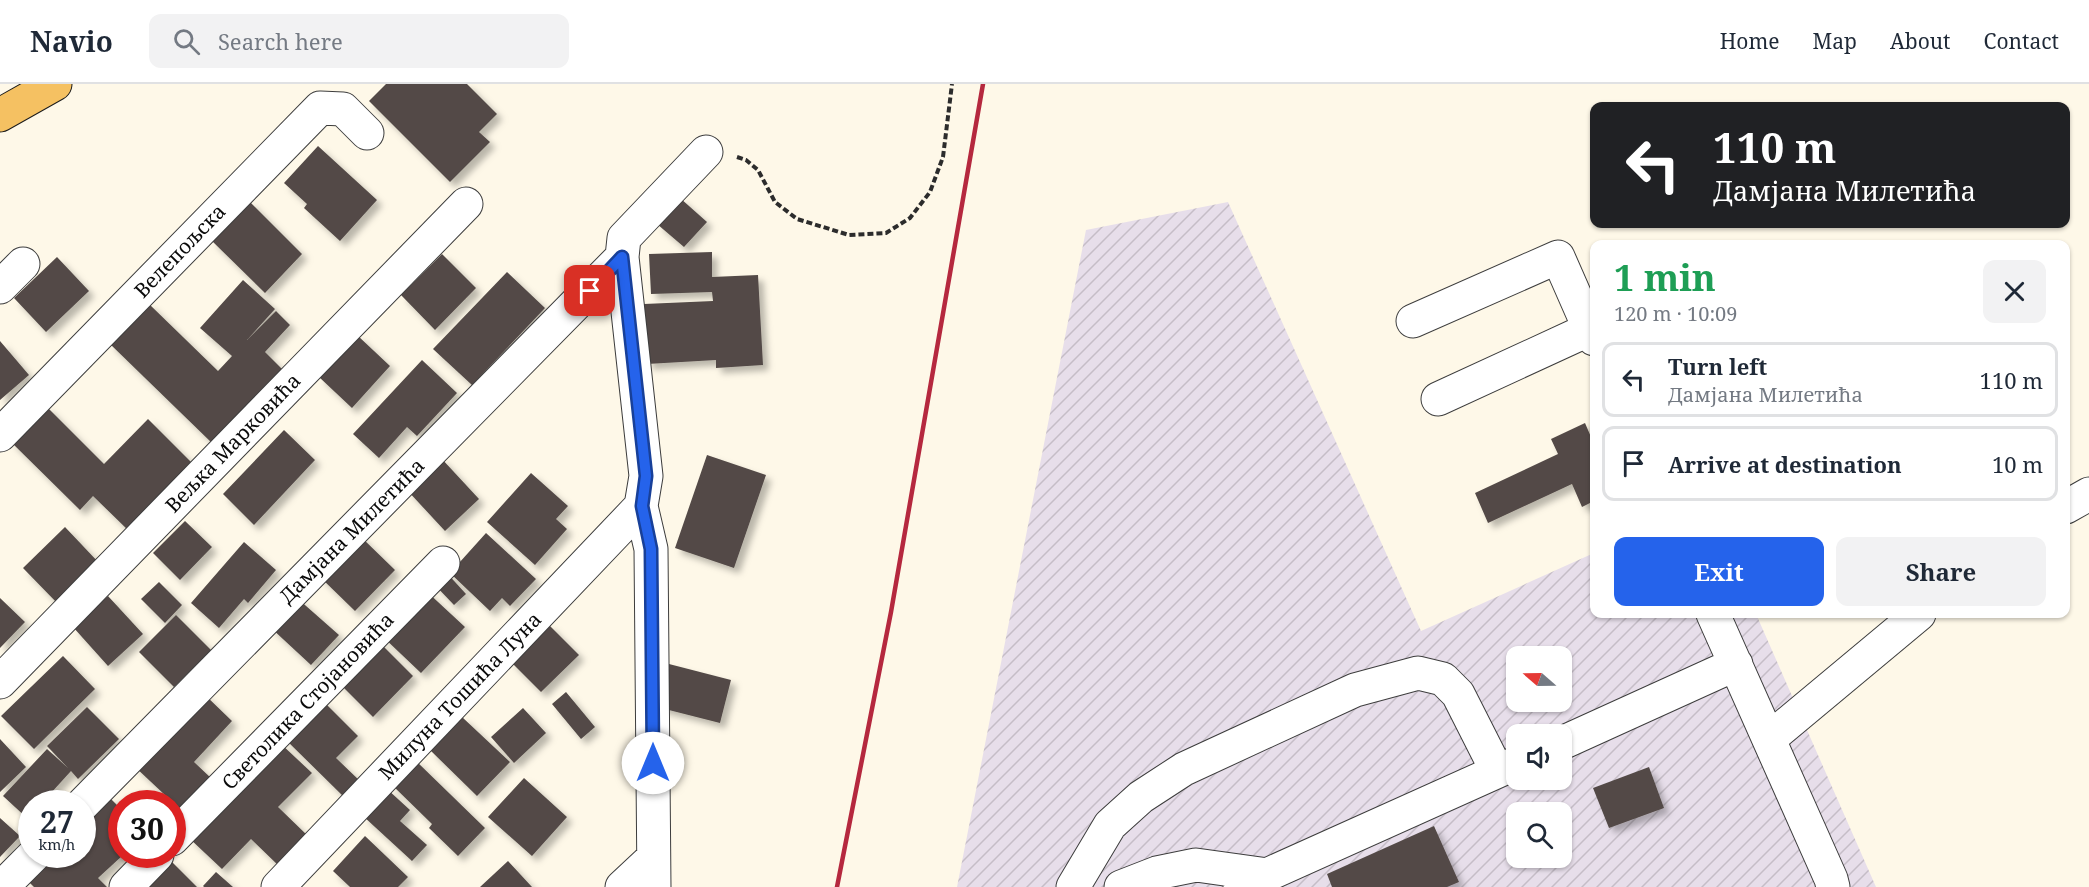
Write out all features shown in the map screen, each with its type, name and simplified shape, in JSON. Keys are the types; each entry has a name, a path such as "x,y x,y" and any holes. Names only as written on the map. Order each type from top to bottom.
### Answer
{"main road":[{"path":"0,115 55,84"}],"street":[{"name":"Велепољска","path":"0,435 320,108 343,109 367,133"},
{"path":"622,887 654,872 651,549 642,506 646,476 622,257 624,238 706,152"},
{"name":"Вељка Марковића","path":"0,682 466,204"},
{"name":"Дамјана Милетића","path":"96,791 622,257"},
{"path":"1413,321 1558,257 1590,329"},
{"path":"0,287 23,264"},
{"path":"1438,399 1590,335"},
{"path":"2070,505 2089,494"},
{"name":"Милуна Тошића Луна","path":"278,887 642,506"},
{"name":"Светолика Стојановића","path":"186,825 443,563"},
{"path":"1715,618 1833,887"},
{"path":"1769,740 1914,618"},
{"path":"1572,738 1736,664"},
{"path":"1073,887 1110,825 1141,796 1184,769 1355,690 1418,673 1443,679 1458,694 1506,766"},
{"path":"1121,887 1157,873 1196,865 1254,881 1506,767"},
{"path":"2,887 21,868"},
{"path":"126,887 144,868"}],"path":[{"path":"706,152 727,153 746,160 758,170 775,202 797,219 849,235 886,233 910,218 930,192 943,157 952,84"}],"shaded area":[{"path":"1228,202 1421,631 1590,555 1590,618 1758,618 1876,887 957,887 1086,230"}],"building":[{"path":"386,84 467,84 497,114 479,132 490,142 450,182 369,101"},
{"path":"318,146 377,200 340,241 304,208 307,204 284,183"},
{"path":"680,198 707,222 684,247 657,224"},
{"path":"249,201 302,254 265,293 211,240"},
{"path":"712,252 712,277 758,275 763,365 716,368 716,360 647,364 644,304 713,301 712,292 651,294 649,254"},
{"path":"442,254 476,288 435,330 401,295"},
{"path":"57,257 89,291 46,332 14,298"},
{"path":"507,272 545,308 472,385 433,349"},
{"path":"243,280 275,309 247,340 276,311 290,325 265,352 285,372 214,445 109,343 148,303 218,371 232,356 200,328"},
{"path":"357,335 390,366 352,408 319,377"},
{"path":"0,341 29,375 0,400"},
{"path":"422,360 457,393 417,436 407,427 379,458 353,434"},
{"path":"46,406 104,464 148,419 196,467 131,533 93,496 80,510 10,441"},
{"path":"1585,423 1590,435 1590,503 1582,507 1572,484 1488,523 1475,493 1558,454 1551,439"},
{"path":"284,430 315,460 254,525 223,494"},
{"path":"707,455 766,475 734,568 675,548"},
{"path":"441,458 479,499 445,531 407,490"},
{"path":"531,473 568,506 556,519 567,529 535,565 487,522"},
{"path":"185,521 212,547 180,580 153,553"},
{"path":"65,527 100,564 58,604 23,568"},
{"path":"486,533 536,579 510,606 502,598 490,611 450,573"},
{"path":"359,535 395,570 355,611 319,576"},
{"path":"244,542 276,570 248,603 244,599 219,628 191,603"},
{"path":"445,571 466,594 454,605 432,582"},
{"path":"159,582 182,605 165,623 141,599"},
{"path":"424,589 465,627 421,673 381,635"},
{"path":"108,596 143,634 108,666 73,627"},
{"path":"0,598 25,622 0,648"},
{"path":"297,598 339,635 311,665 270,627"},
{"path":"176,615 211,650 174,687 139,652"},
{"path":"548,624 579,655 541,692 510,661"},
{"path":"375,638 413,676 373,717 335,679"},
{"path":"63,656 95,689 34,749 1,716"},
{"path":"669,664 731,680 720,723 657,707"},
{"path":"566,692 595,727 581,739 552,704"},
{"path":"203,693 232,721 194,762 212,779 186,807 186,790 160,790 134,766"},
{"path":"321,699 358,736 336,758 361,782 345,798 284,738"},
{"path":"87,707 119,739 78,779 71,771 54,790 18,790 18,810 3,796 47,749 68,768 47,746"},
{"path":"523,708 546,733 514,763 491,737"},
{"path":"462,717 510,762 477,796 430,750"},
{"path":"0,739 26,767 0,792"},
{"path":"280,743 312,773 278,807 309,837 281,868 251,839 222,869 189,838"},
{"path":"414,759 485,828 458,856 429,828 432,824 391,784"},
{"path":"1649,767 1664,808 1609,828 1593,788"},
{"path":"524,778 567,817 532,856 488,817"},
{"path":"387,789 410,810 400,821 427,845 412,861 363,816"},
{"path":"108,798 109,868 98,878 107,887 34,887 25,878 35,868 96,868 96,810"},
{"path":"0,818 18,834 18,838 0,857"},
{"path":"1434,826 1459,882 1447,887 1332,887 1327,874"},
{"path":"365,836 408,877 398,887 350,887 333,871"},
{"path":"508,861 532,887 480,887"},
{"path":"162,868 178,868 197,887 142,887"},
{"path":"216,872 233,887 204,887"}],"railway":[{"path":"837,887 891,612 983,84"}],"route":[{"path":"590,291 622,257 646,476 642,506 651,549 653,763"}]}
